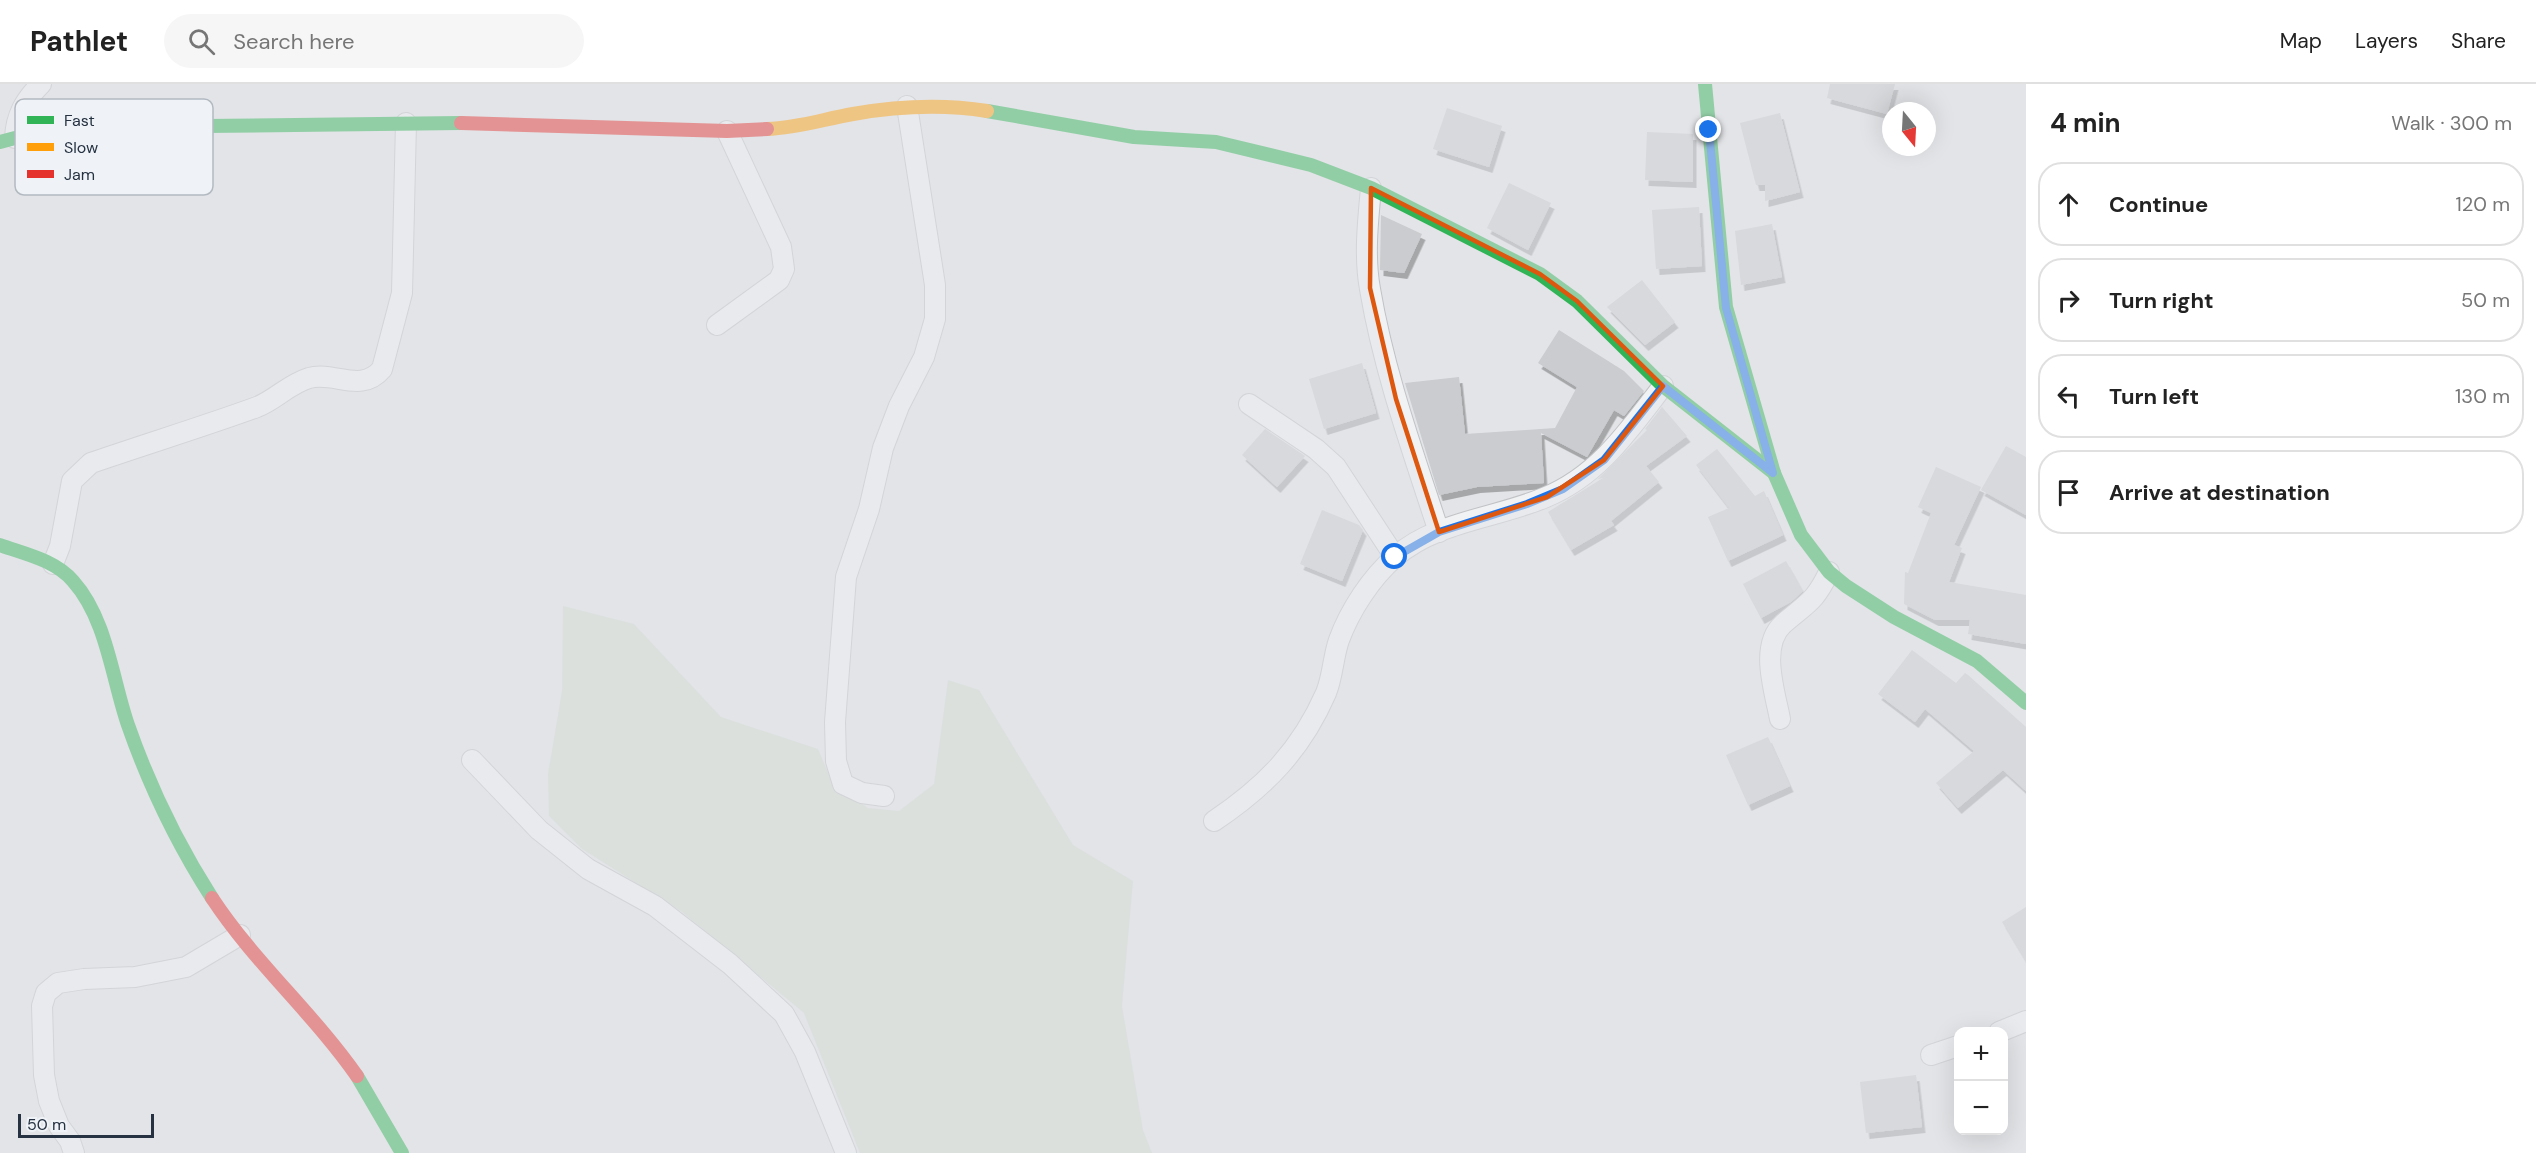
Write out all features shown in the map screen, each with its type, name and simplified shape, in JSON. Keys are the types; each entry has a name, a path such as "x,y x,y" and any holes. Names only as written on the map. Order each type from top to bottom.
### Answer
{"street":[{"path":"27,99 41,84"},
{"path":"1706,84 1726,308 1773,473 1801,535 1829,572 1894,617 1977,661 2026,703"},
{"path":"213,126 522,123 727,131 796,128 852,114 907,106 955,106 1134,137 1216,142 1268,152 1311,165 1371,188 1514,260 1558,286 1663,386 1773,473"},
{"path":"884,796 862,793 843,784 836,761 835,722 846,578 869,509 883,448 899,406 924,357 935,319 935,285 907,106"},
{"path":"53,564 60,546 72,481 91,463 259,406 294,384 310,378 364,382 375,378 382,369 402,293 406,123"},
{"path":"8,140 15,124"},
{"path":"717,325 779,280 784,269 781,247 727,131"},
{"path":"1371,188 1367,253 1370,288 1396,399 1439,532"},
{"path":"1214,820 1249,798 1292,753 1327,690 1339,640 1349,617 1371,582 1395,557 1439,532 1527,504 1572,484 1610,454 1663,386"},
{"path":"1249,404 1316,449 1336,467 1395,557"},
{"path":"0,545 53,564 72,580 84,597 100,635 129,728 150,778 197,872 218,907 240,935 338,1048 402,1153"},
{"path":"1780,719 1772,678 1773,638 1783,624 1811,603 1829,572"},
{"path":"472,760 539,830 588,870 655,906 730,964 784,1014 806,1052 846,1153"},
{"path":"74,1153 70,1141 58,1126 49,1101 44,1075 42,1006 51,986 84,979 167,973 204,958 240,935"},
{"path":"2008,1028 2026,1021"},
{"path":"1931,1055 1954,1048"}],"highlighted area":[{"path":"1371,188 1540,274 1577,301 1663,386 1604,460 1547,497 1439,532 1396,399 1370,288"}],"shaded area":[{"path":"563,606 634,624 721,717 818,749 833,784 868,808 899,811 934,784 948,680 979,690 1073,845 1133,881 1122,1006 1143,1130 1152,1153 860,1153 804,1013 682,912 582,849 549,816 548,774 562,691"}],"building":[{"path":"1830,84 1895,84 1890,102 1882,102 1882,113 1827,98"},
{"path":"1447,108 1502,126 1489,167 1433,149"},
{"path":"1780,113 1800,192 1765,201 1765,185 1756,185 1740,123"},
{"path":"1647,132 1693,134 1693,182 1645,180"},
{"path":"1509,183 1551,203 1528,250 1487,228"},
{"path":"1699,207 1702,266 1656,269 1652,210"},
{"path":"1381,215 1422,234 1404,273 1380,270"},
{"path":"1772,224 1782,277 1741,285 1735,231"},
{"path":"1642,280 1675,322 1645,345 1607,307"},
{"path":"1559,330 1624,371 1644,391 1624,416 1614,410 1587,457 1541,433 1544,483 1477,487 1439,495 1405,383 1459,377 1465,434 1555,428 1577,387 1538,363"},
{"path":"1362,363 1376,413 1324,429 1309,379"},
{"path":"1662,407 1687,436 1646,466 1659,482 1611,521 1614,525 1571,550 1548,512 1603,478 1598,479 1647,430 1645,429"},
{"path":"1265,429 1305,456 1277,487 1242,455"},
{"path":"2006,446 2026,457 2026,515 1981,490"},
{"path":"1717,449 1755,496 1764,491 1783,535 1728,561 1708,517 1729,508 1696,465"},
{"path":"1936,467 1981,487 1954,545 1962,548 1949,582 2026,595 2026,644 1968,634 1970,620 1935,620 1904,604 1905,572 1908,573 1931,513 1918,507"},
{"path":"1322,510 1359,525 1363,530 1342,581 1300,564"},
{"path":"1786,561 1803,591 1791,602 1761,618 1743,584"},
{"path":"1912,650 1956,683 1965,673 1968,675 2026,727 2026,791 2003,770 1958,808 1936,783 1974,751 1925,709 1915,722 1878,694"},
{"path":"1768,737 1790,786 1748,805 1726,755"},
{"path":"2026,907 2026,962 2002,922"},
{"path":"1916,1075 1922,1127 1866,1133 1860,1082"}],"traffic: fast":[{"path":"1705,84 1726,307 1774,473 1801,535 1829,572 1846,586 1894,617 1977,661 2026,703"},
{"path":"987,111 1134,137 1216,142 1311,165 1371,188 1540,274 1577,301 1663,386 1774,473"},
{"path":"213,126 461,123"},
{"path":"0,142 15,138"},
{"path":"0,545 39,558 58,568 73,581 84,596 101,631 122,707 145,770 176,836 212,898"},
{"path":"357,1076 402,1153"}],"traffic: slow":[{"path":"767,129 870,111 904,108 954,107 987,111"}],"traffic: jam":[{"path":"461,123 727,131 767,129"},
{"path":"212,898 246,944 322,1031 357,1076"}],"route":[{"path":"1395,557 1412,545 1439,532 1527,504 1563,489 1604,460 1621,442 1663,386 1773,473 1726,308 1709,130"}]}
